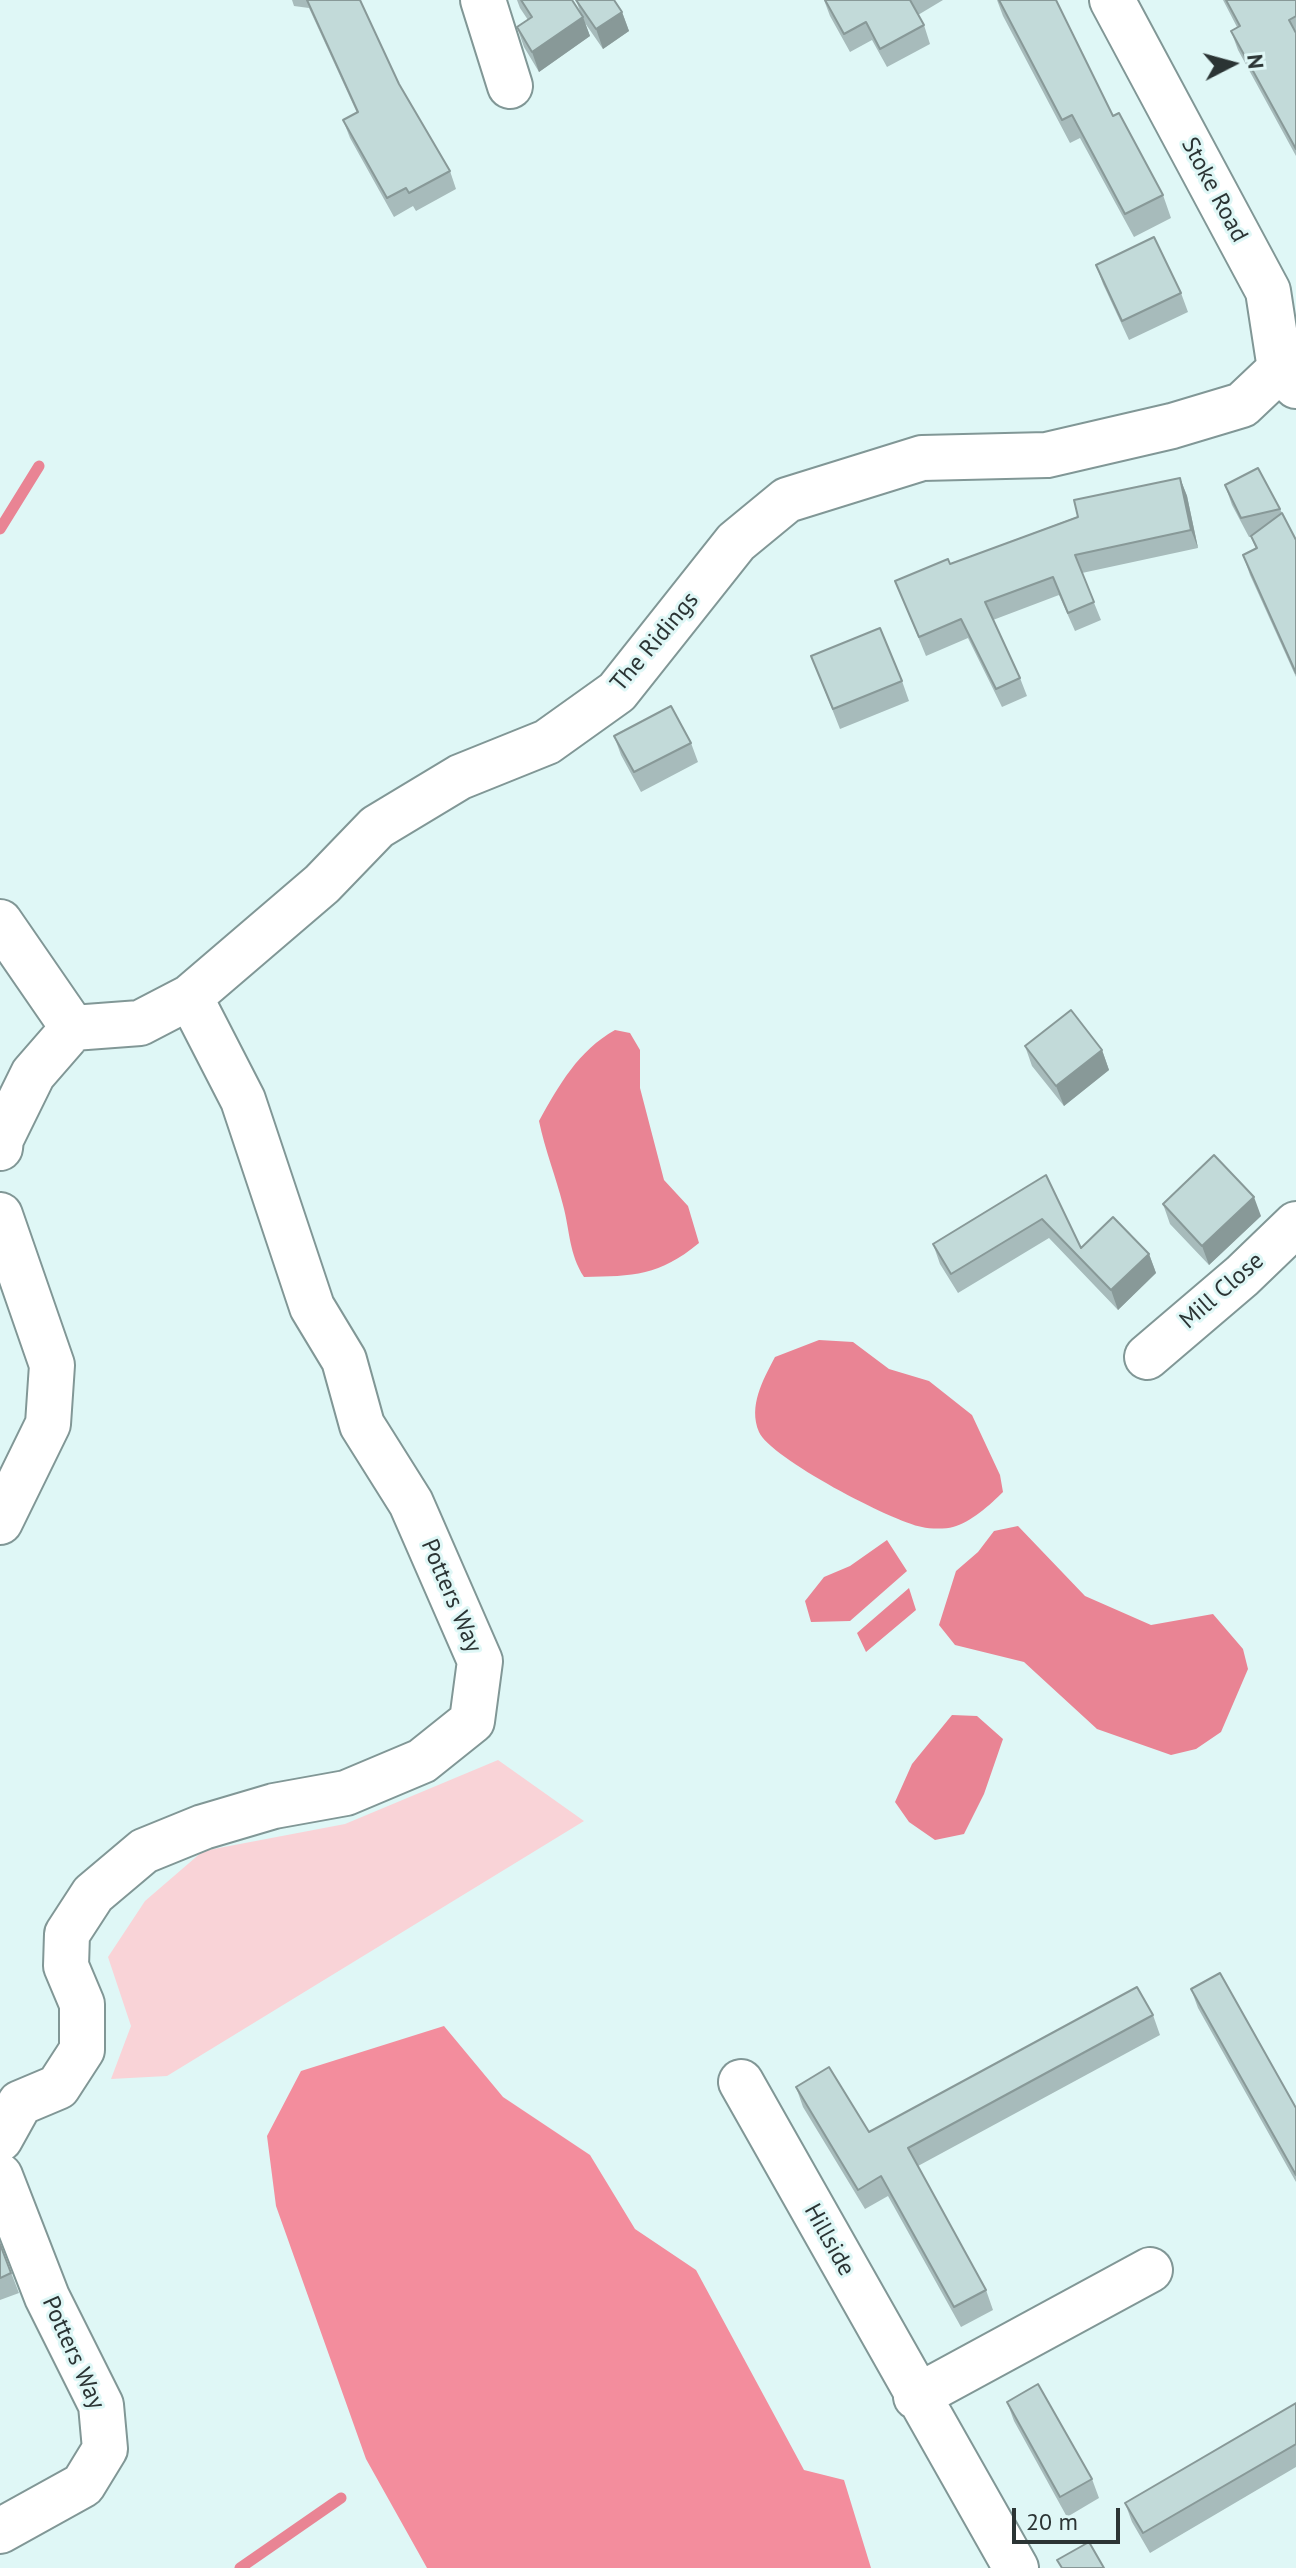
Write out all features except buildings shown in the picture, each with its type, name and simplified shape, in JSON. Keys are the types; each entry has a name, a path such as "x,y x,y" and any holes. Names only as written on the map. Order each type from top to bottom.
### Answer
{"street":[{"path":"483,0 510,86"},
{"name":"Stoke Road","path":"1112,0 1268,291 1288,377"},
{"name":"The Ridings","path":"73,1028 140,1023 190,997 322,884 377,827 460,777 547,742 617,692 736,542 787,500 922,458 1047,455 1172,426 1242,405 1288,377"},
{"path":"0,922 73,1028 33,1074 1,1139 0,1148"},
{"name":"Potters Way","path":"0,2139 20,2103 58,2087 82,2050 82,2004 66,1966 67,1934 93,1894 144,1851 203,1827 274,1806 346,1793 422,1761 472,1721 480,1661 411,1503 362,1425 344,1360 312,1307 243,1100 190,997"},
{"path":"0,1215 11,1286 52,1365 48,1424 0,1522"},
{"name":"Mill Close","path":"1147,1357 1242,1276 1296,1224"},
{"name":"Hillside","path":"741,2082 916,2397 1016,2568"},
{"name":"Potters Way","path":"0,2176 0,2184 47,2297 101,2405 105,2449 83,2485 0,2531"},
{"path":"916,2397 1150,2270"}],"shaded area":[{"path":"615,1030 630,1033 640,1050 640,1088 664,1180 688,1206 699,1243 671,1262 645,1272 584,1277 573,1251 539,1121 580,1059"},
{"path":"819,1340 853,1342 889,1369 929,1381 972,1415 1000,1475 1003,1492 960,1525 950,1528 922,1527 886,1514 834,1487 768,1443 759,1432 755,1413 758,1393 766,1375 775,1357"},
{"path":"1018,1526 1085,1596 1151,1625 1213,1614 1243,1649 1248,1669 1221,1732 1196,1749 1171,1755 1097,1729 1024,1662 955,1645 939,1625 956,1571 978,1552 994,1531"},
{"path":"887,1540 907,1571 850,1621 811,1622 805,1601 824,1577 850,1566"},
{"path":"909,1588 916,1610 866,1652 857,1633"},
{"path":"952,1715 977,1716 1003,1739 984,1794 964,1834 935,1840 909,1822 895,1802 912,1764"},
{"path":"498,1760 584,1821 167,2076 111,2079 131,2026 108,1957 145,1901 203,1851 345,1824"},
{"path":"444,2026 503,2097 590,2155 635,2229 696,2270 804,2470 844,2480 871,2568 427,2568 366,2459 276,2206 267,2136 301,2071"}],"waterway":[{"path":"0,529 39,466"},
{"path":"240,2568 341,2498"}]}
